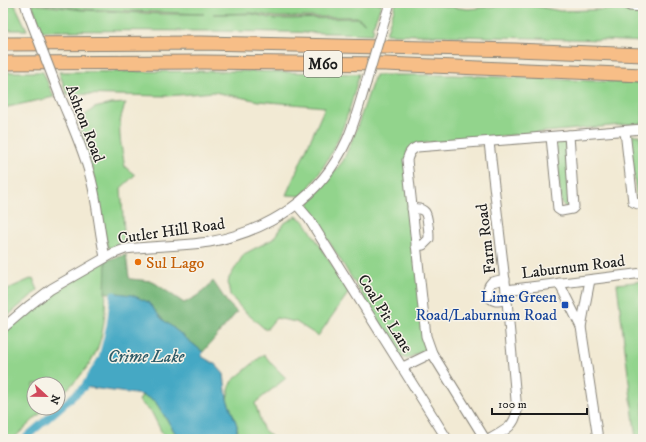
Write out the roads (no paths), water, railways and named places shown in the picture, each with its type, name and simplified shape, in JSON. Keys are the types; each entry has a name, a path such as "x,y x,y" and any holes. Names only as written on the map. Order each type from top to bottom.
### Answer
{"highway":[{"name":"M60","path":"3,44 201,43 467,48 643,55"},
{"name":"M60","path":"3,63 203,62 385,64 643,75"}],"street":[{"name":"Ashton Road","path":"24,3 87,162 98,212 105,257"},
{"name":"Cutler Hill Road","path":"3,328 51,289 105,257 125,249 208,242 234,236 255,229 297,205 320,183 340,153 349,134 390,3"},
{"path":"624,3 630,6 643,7"},
{"path":"485,439 432,353 426,336 407,160 409,154 412,149 417,147 625,131 643,128"},
{"path":"625,131 633,202 638,204 643,203"},
{"path":"551,137 558,209 561,211 574,208 568,135"},
{"name":"Farm Road","path":"489,142 505,279 517,411 515,420 510,427 490,439"},
{"name":"Coal Pit Lane","path":"297,205 309,219 447,439"},
{"path":"412,209 418,208 424,211 427,215 428,222 429,239 423,245 416,246"},
{"name":"Laburnum Road","path":"506,290 643,273"},
{"path":"505,279 492,282 488,287 488,293 490,297 496,301 507,300"},
{"path":"581,327 590,280"},
{"path":"558,283 581,327 598,439"},
{"path":"403,367 432,353"}],"water":[{"name":"Crime Lake","path":"117,293 132,295 148,302 161,318 203,352 201,356 215,364 224,374 227,399 237,425 237,439 179,439 155,401 142,395 84,387 102,358 110,325 114,295"}],"waterway":[{"path":"24,439 84,387 102,358 110,325 114,295"}],"place":[{"name":"Sul Lago","path":"138,262"},
{"name":"Lime Green Road/Laburnum Road","path":"565,305"}]}
